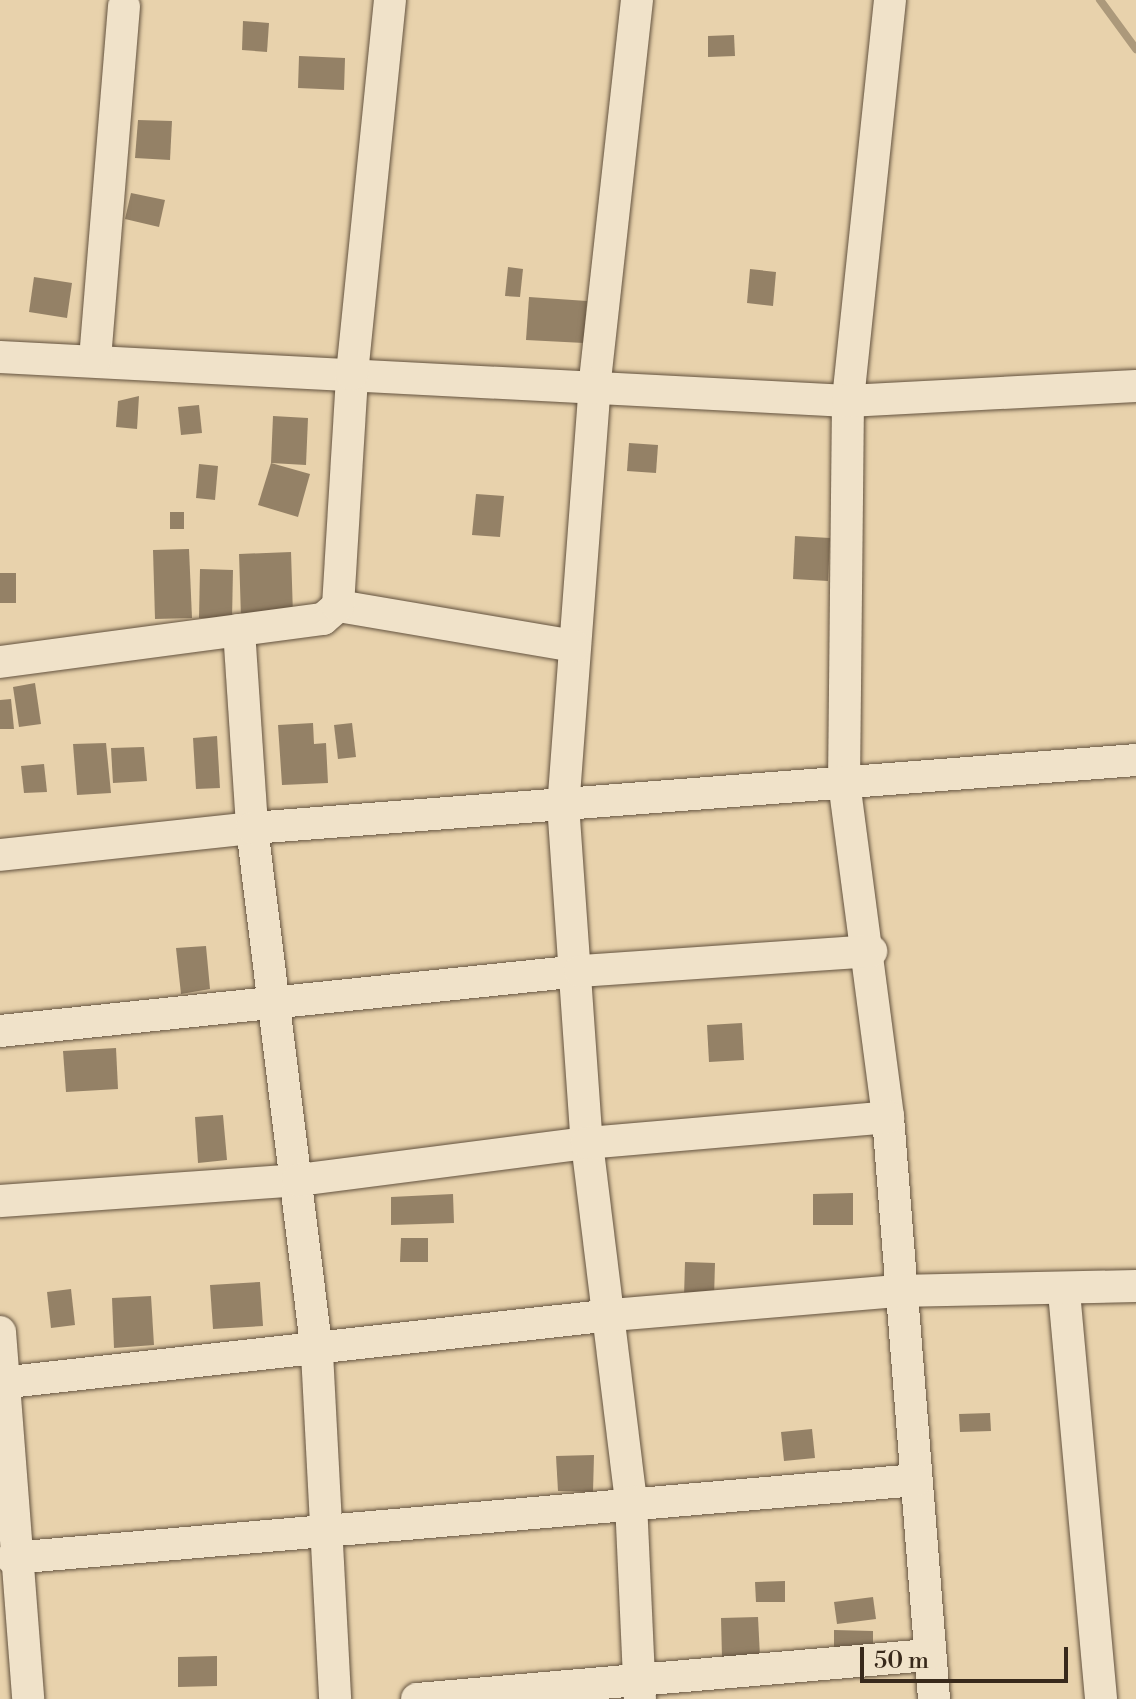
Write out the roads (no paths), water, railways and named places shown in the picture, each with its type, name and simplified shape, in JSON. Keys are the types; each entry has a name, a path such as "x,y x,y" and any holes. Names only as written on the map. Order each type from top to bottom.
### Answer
{"street":[{"path":"0,662 323,619 338,606 352,374 390,0"},
{"path":"637,0 595,383 563,804 580,971 587,1143 612,1315 631,1502 640,1689"},
{"path":"890,0 848,401 844,782 871,951 888,1117 897,1291 917,1480 928,1655 934,1699"},
{"path":"95,359 124,6"},
{"path":"0,357 595,383 848,401 1136,386"},
{"path":"338,606 575,646"},
{"path":"239,630 252,828 298,1180 317,1353 332,1531 335,1699"},
{"path":"0,855 252,828 1136,760"},
{"path":"0,1031 274,1000 580,971 871,951"},
{"path":"0,1201 298,1180 587,1143 888,1117"},
{"path":"2,1383 317,1353 612,1315 897,1291 1064,1292 1136,1286"},
{"path":"1064,1292 1101,1699"},
{"path":"0,1332 12,1558 28,1699"},
{"path":"12,1558 631,1502 917,1480"},
{"path":"417,1699 640,1689 928,1655"}],"waterway":[{"path":"1100,0 1136,49"}]}
